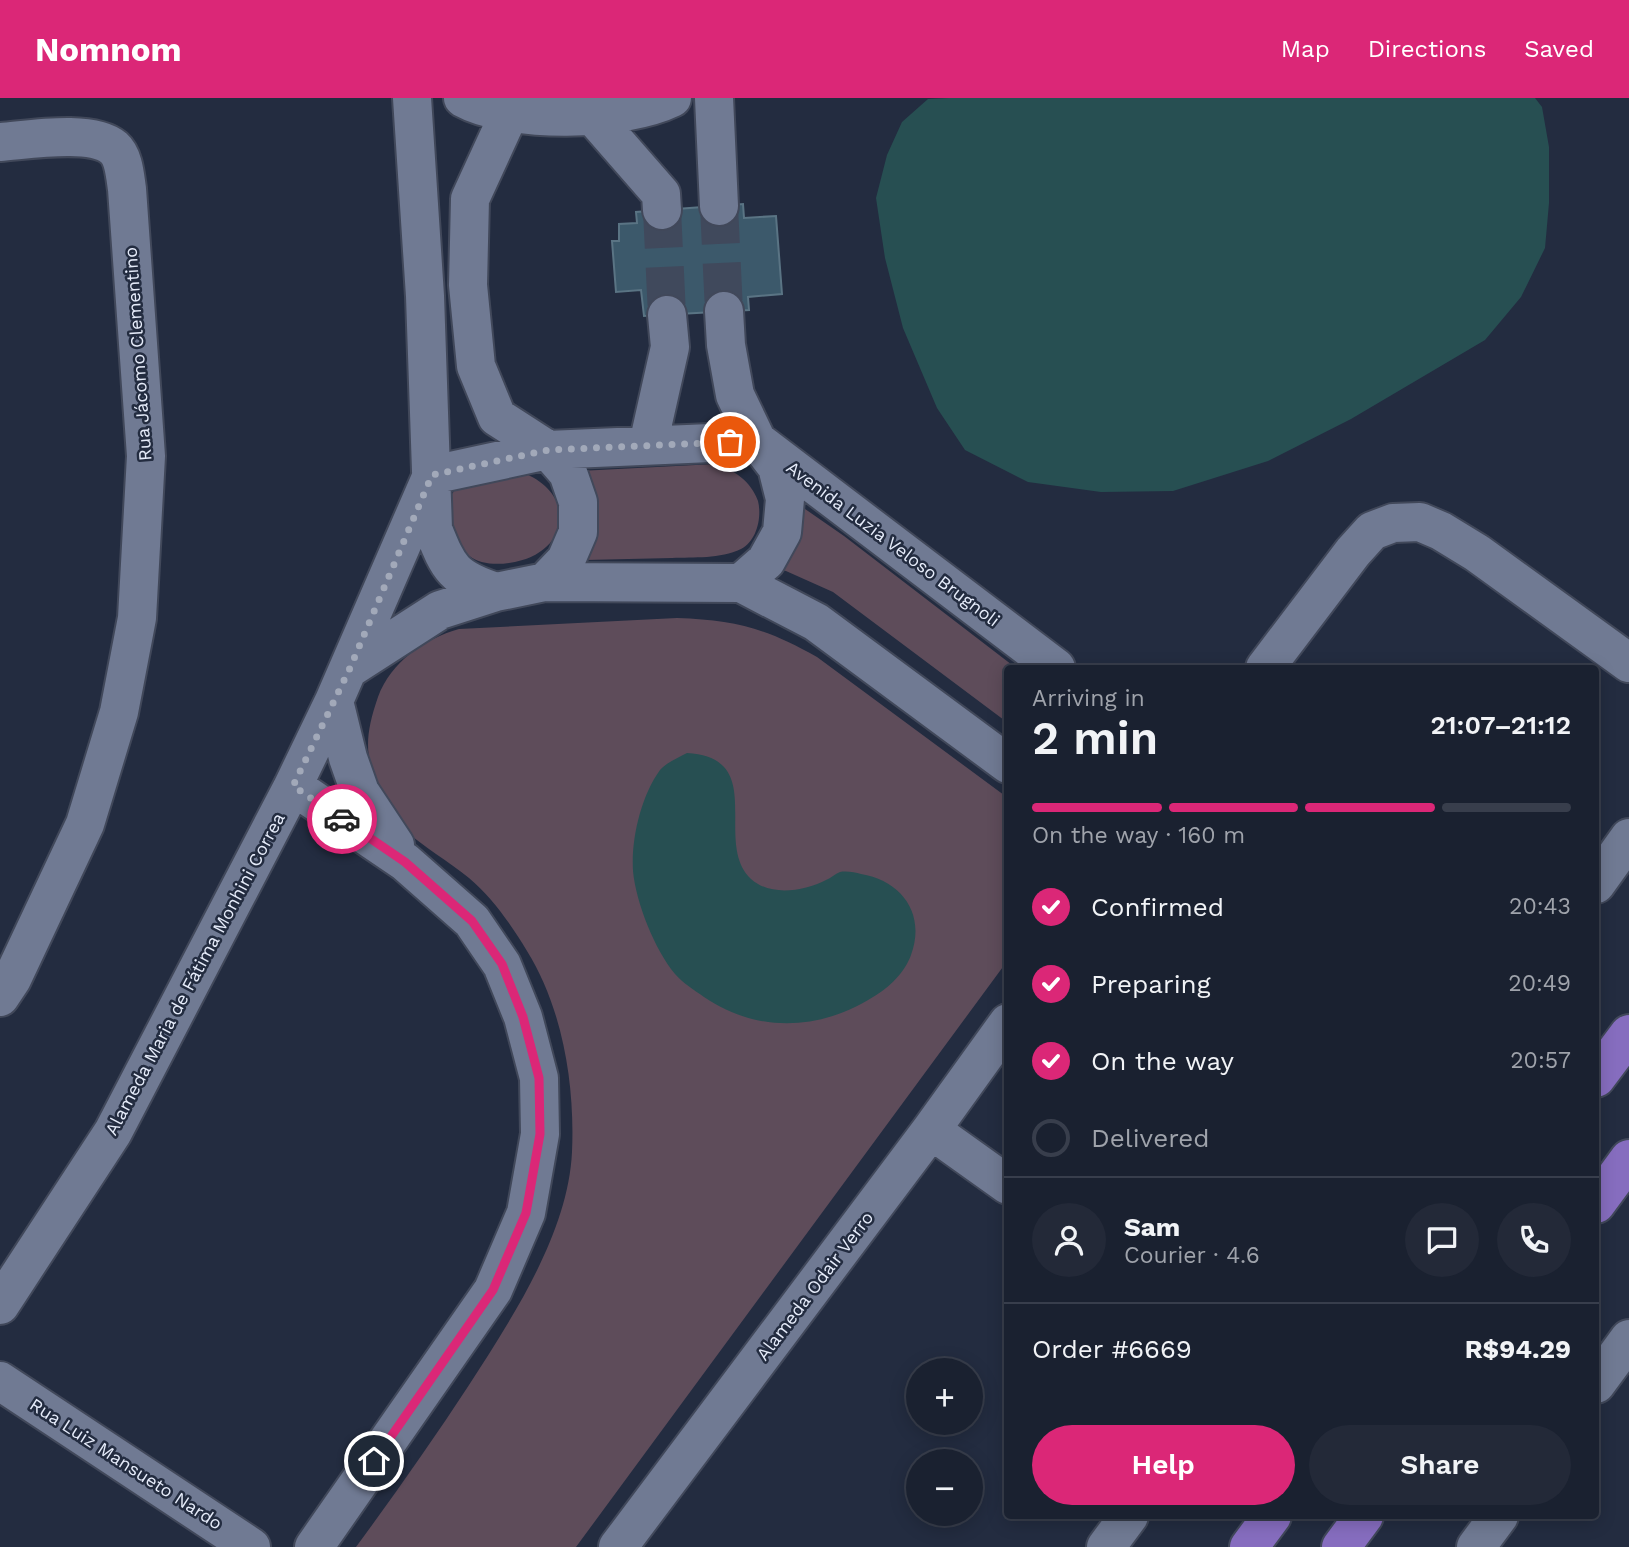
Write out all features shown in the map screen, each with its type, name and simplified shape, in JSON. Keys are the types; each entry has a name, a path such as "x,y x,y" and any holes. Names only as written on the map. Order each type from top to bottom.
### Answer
{"main road":[{"path":"1599,1074 1629,1034"},
{"path":"1599,1200 1629,1159"},
{"path":"1249,1547 1270,1519"},
{"path":"1341,1547 1362,1519"}],"street":[{"path":"412,98 425,296 433,529 444,555 457,575 496,592"},
{"path":"463,98 509,114 593,116 660,104 672,98"},
{"path":"593,116 661,202 718,198 714,98"},
{"path":"509,114 470,199 468,285 476,366 497,417 548,450 568,473 578,502 578,532 566,560 544,582"},
{"name":"Rua Jácomo Clementino","path":"0,142 79,138 100,140 116,149 123,166 127,189 146,456 137,618 119,712 85,824 12,979 0,997"},
{"path":"724,311 726,345 735,395 757,441 777,467 785,499 782,532 766,561 741,583"},
{"path":"648,445 670,346 667,315"},
{"path":"432,475 548,450 757,441"},
{"name":"Avenida Luzia Veloso Brugnoli","path":"757,441 1052,665"},
{"name":"Alameda Maria de Fátima Monhini Correa","path":"0,1305 113,1132 293,786 342,684 432,475"},
{"path":"1267,665 1372,531 1393,523 1420,522 1441,531 1477,553 1629,663"},
{"path":"405,862 360,792 348,758 342,684 440,610 496,592 544,582 741,583 816,622 1004,761"},
{"path":"293,786 405,862 472,921 502,964 523,1017 539,1078 540,1134 526,1213 493,1290 314,1547"},
{"path":"1599,880 1629,838"},
{"name":"Alameda Odair Verro","path":"618,1547 932,1130 1004,1029"},
{"path":"932,1130 1004,1182"},
{"name":"Rua Luiz Mansueto Nardo","path":"0,1381 251,1547"},
{"path":"1106,1547 1127,1519"},
{"path":"1476,1547 1497,1519"}],"shaded area":[{"path":"1535,98 1542,107 1549,147 1549,203 1545,248 1521,297 1485,340 1351,419 1268,461 1173,491 1101,492 1028,482 965,450 937,408 903,328 885,258 876,198 887,155 902,122 928,99"},
{"path":"715,464 741,477 758,501 757,528 751,540 741,549 707,557 585,560 579,471"},
{"path":"521,472 540,482 552,494 559,508 560,522 555,536 545,548 529,558 498,564 472,558 456,540 449,520 450,499 455,490 467,482"},
{"path":"795,502 844,536 1012,665 1004,665 1004,720 833,592 773,568"},
{"path":"677,618 750,627 782,639 817,657 1004,795 1004,965 576,1547 356,1547 414,1467 486,1359 535,1274 560,1214 572,1152 569,1074 558,1022 539,974 527,951 494,903 469,878 401,827 375,778 368,753 373,713 391,673 421,646 459,629"},
{"path":"687,753 712,758 726,770 733,785 736,844 740,863 751,879 759,885 778,890 798,889 817,884 840,872 848,872 876,878 899,892 913,913 915,940 908,961 890,984 852,1008 810,1021 788,1023 767,1022 724,1009 675,974 660,952 642,911 635,884 633,859 639,818 653,780 669,762"}],"building":[{"path":"743,204 744,218 776,216 782,294 748,297 749,310 644,316 641,290 616,292 612,241 619,241 619,224 637,223 636,212"}],"tunnel":[{"path":"719,206 724,311"},
{"path":"662,210 667,315"}],"way so far":[{"path":"342,819 293,786 350,668 432,475 548,450 730,442"}],"route":[{"path":"342,819 405,862 472,921 502,964 523,1017 539,1078 540,1134 526,1213 493,1290 374,1461"}]}
